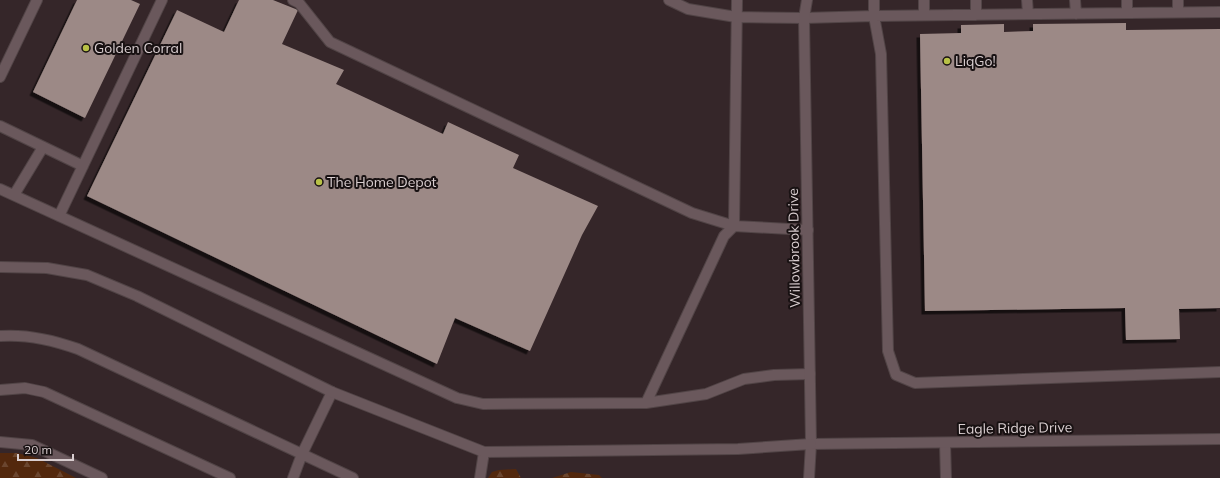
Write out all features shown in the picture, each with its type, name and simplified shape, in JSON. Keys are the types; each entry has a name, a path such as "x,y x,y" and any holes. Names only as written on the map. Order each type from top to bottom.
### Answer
{"street":[{"path":"0,77 37,0"},
{"path":"59,216 162,0"},
{"path":"293,0 299,3 330,42 692,213 734,226 808,230"},
{"path":"669,0 688,8 736,17 804,18 924,15 1220,12"},
{"path":"646,403 724,236 734,226 737,0"},
{"name":"Willowbrook Drive","path":"800,0 804,18"},
{"name":"Willowbrook Drive","path":"807,0 804,18 811,444 809,478"},
{"path":"874,0 874,16 881,54 888,351 896,375 914,383 1220,372"},
{"path":"924,0 924,15"},
{"path":"976,0 976,15"},
{"path":"1027,0 1028,14"},
{"path":"1075,0 1076,14"},
{"path":"1127,0 1128,13"},
{"path":"1178,0 1178,12"},
{"path":"0,126 83,166"},
{"path":"14,195 43,147"},
{"path":"0,189 457,398 483,404 646,403 706,394 744,379 774,375 810,374"},
{"path":"0,267 48,268 87,276 137,296 332,392 484,452 480,478"},
{"path":"0,336 40,338 78,349 353,478"},
{"path":"0,390 25,388 44,392 230,478"},
{"path":"293,478 302,454 332,392"},
{"name":"Eagle Ridge Drive","path":"484,452 738,449 811,444 1220,439"},
{"path":"0,442 32,445 102,478"},
{"path":"945,443 946,478"}],"green space":[{"path":"0,453 17,453 37,458 76,478 0,478"},
{"path":"516,469 521,478 488,478 492,472"},
{"path":"571,472 599,475 602,478 552,478"}],"building":[{"name":"Golden Corral","path":"77,0 131,0 140,4 85,118 33,92"},
{"name":"The Home Depot","path":"239,0 273,0 298,10 282,44 344,70 336,84 443,134 448,122 519,155 513,168 598,206 582,235 530,351 455,318 437,364 87,196 177,10 224,32"},
{"path":"1126,23 1126,30 1220,29 1220,308 1179,309 1180,339 1126,340 1125,308 925,311 920,34 961,33 961,25 1004,24 1004,32 1033,31 1033,24"}],"place":[{"name":"Golden Corral","path":"86,48"},
{"name":"LiqGo!","path":"947,61"},
{"name":"The Home Depot","path":"319,182"}]}
